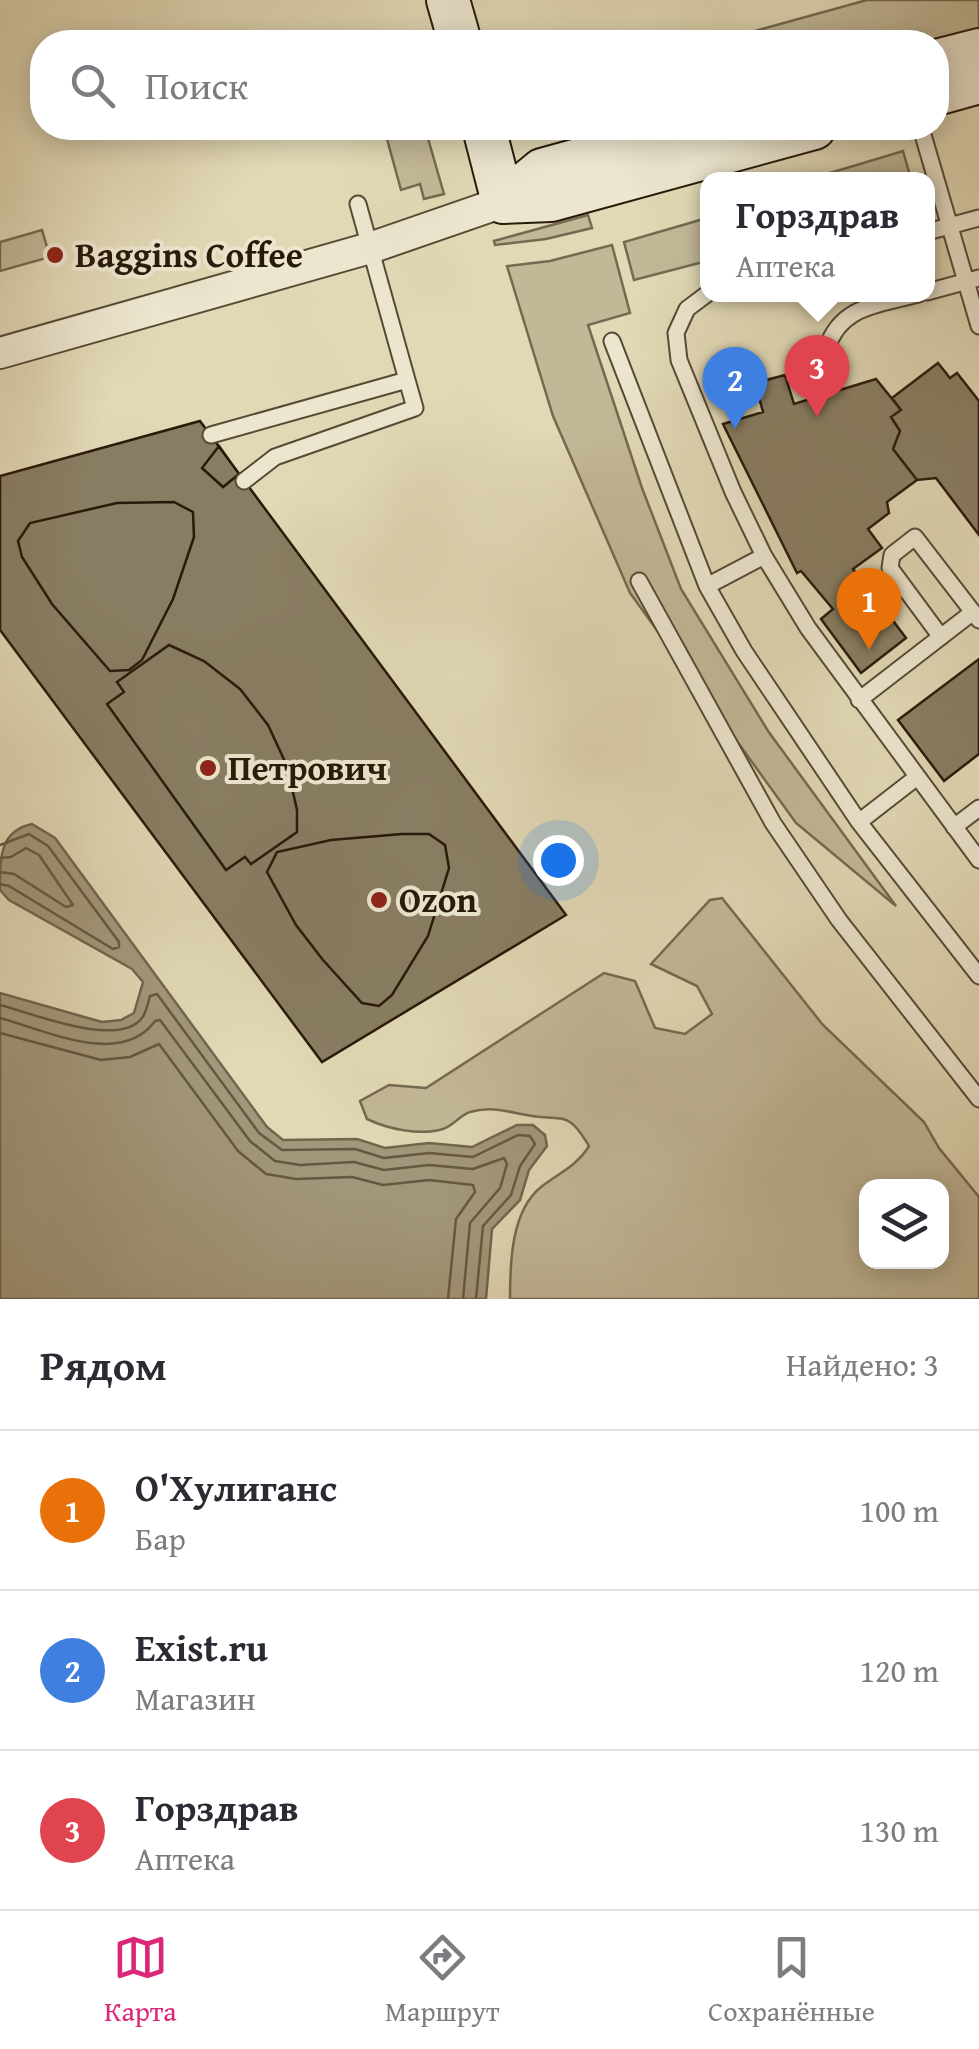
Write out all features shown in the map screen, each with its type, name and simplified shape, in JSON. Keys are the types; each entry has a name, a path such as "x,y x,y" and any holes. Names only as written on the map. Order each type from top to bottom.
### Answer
{"street":[{"path":"448,0 457,30"},
{"path":"949,58 979,50"},
{"path":"949,90 979,82"},
{"path":"487,140 502,202"},
{"path":"502,202 542,170 651,140"},
{"path":"0,353 366,235 502,202 551,200 770,140"}],"lane":[{"path":"925,140 934,172"},
{"path":"935,175 972,280 979,326"},
{"path":"244,480 275,457 415,408 358,204"},
{"path":"935,230 979,218"},
{"path":"935,290 972,280"},
{"path":"700,300 687,310 676,332 679,360 764,556 808,628 979,860"},
{"path":"827,348 833,328 849,314 890,302"},
{"path":"612,341 707,586 744,652 859,822 979,976"},
{"path":"210,435 407,380"},
{"path":"859,700 941,637 976,616 915,537 892,555 890,568 941,637"},
{"path":"707,586 764,556"},
{"path":"639,581 773,823 839,920 979,1099"},
{"path":"859,822 917,777"},
{"path":"954,827 979,808"}],"shaded area":[{"path":"867,0 979,0 979,38 949,41 949,30 758,30"},
{"path":"387,140 428,140 444,194 424,199 420,184 401,190"},
{"path":"903,151 909,172 833,172"},
{"path":"588,215 592,228 495,245 494,241"},
{"path":"700,220 700,263 634,280 624,242"},
{"path":"42,230 50,257 0,271 0,242"},
{"path":"612,245 630,313 588,325 642,488 681,589 768,731 896,906 796,823 630,593 553,416 507,266 550,261"},
{"path":"722,898 823,1025 924,1122 939,1148 979,1197 979,1299 510,1299 518,1223 531,1197 589,1146 576,1127 565,1120 494,1109 470,1112 447,1128 414,1132 367,1119 360,1101 389,1085 426,1088 604,973 635,981 655,1028 685,1034 712,1014 697,986 651,964 710,900"}],"water":[{"path":"32,824 55,838 267,1127 283,1140 357,1139 385,1148 429,1143 472,1147 517,1125 533,1125 545,1135 547,1146 529,1170 520,1200 492,1229 486,1299 0,1299 0,993 102,1022 121,1020 134,1013 143,982 132,969 9,900 0,890 4,847 14,832"}],"building":[{"path":"938,363 950,378 957,373 979,401 979,535 936,478 917,480 893,449 900,431 891,417 901,410 892,398"},
{"path":"785,375 794,404 876,379 901,410 891,417 900,431 893,449 917,480 887,502 889,513 868,529 882,548 853,569 866,585 874,578 893,603 885,610 906,638 861,673 821,619 833,609 801,571 797,573 723,424 763,412 755,383"},
{"path":"200,421 566,915 322,1062 0,630 0,476"},
{"path":"219,446 239,474 223,487 202,468"},
{"path":"174,502 193,512 194,537 173,599 142,660 129,670 110,671 52,604 22,557 18,541 30,523 117,503"},
{"path":"169,645 204,661 240,689 268,725 287,766 297,810 297,832 251,864 245,857 226,870 107,704 124,692 117,682"},
{"path":"979,659 979,754 944,781 898,720"},
{"path":"429,834 445,845 449,868 428,936 392,995 379,1006 362,1003 296,925 267,872 277,852 331,840"}],"place":[{"name":"Baggins Coffee","path":"55,255"},
{"name":"Горздрав","path":"817,417"},
{"name":"Exist.ru","path":"735,429"},
{"name":"О'Хулиганс","path":"869,650"},
{"name":"Петрович","path":"208,768"},
{"name":"Ozon","path":"379,900"}]}
